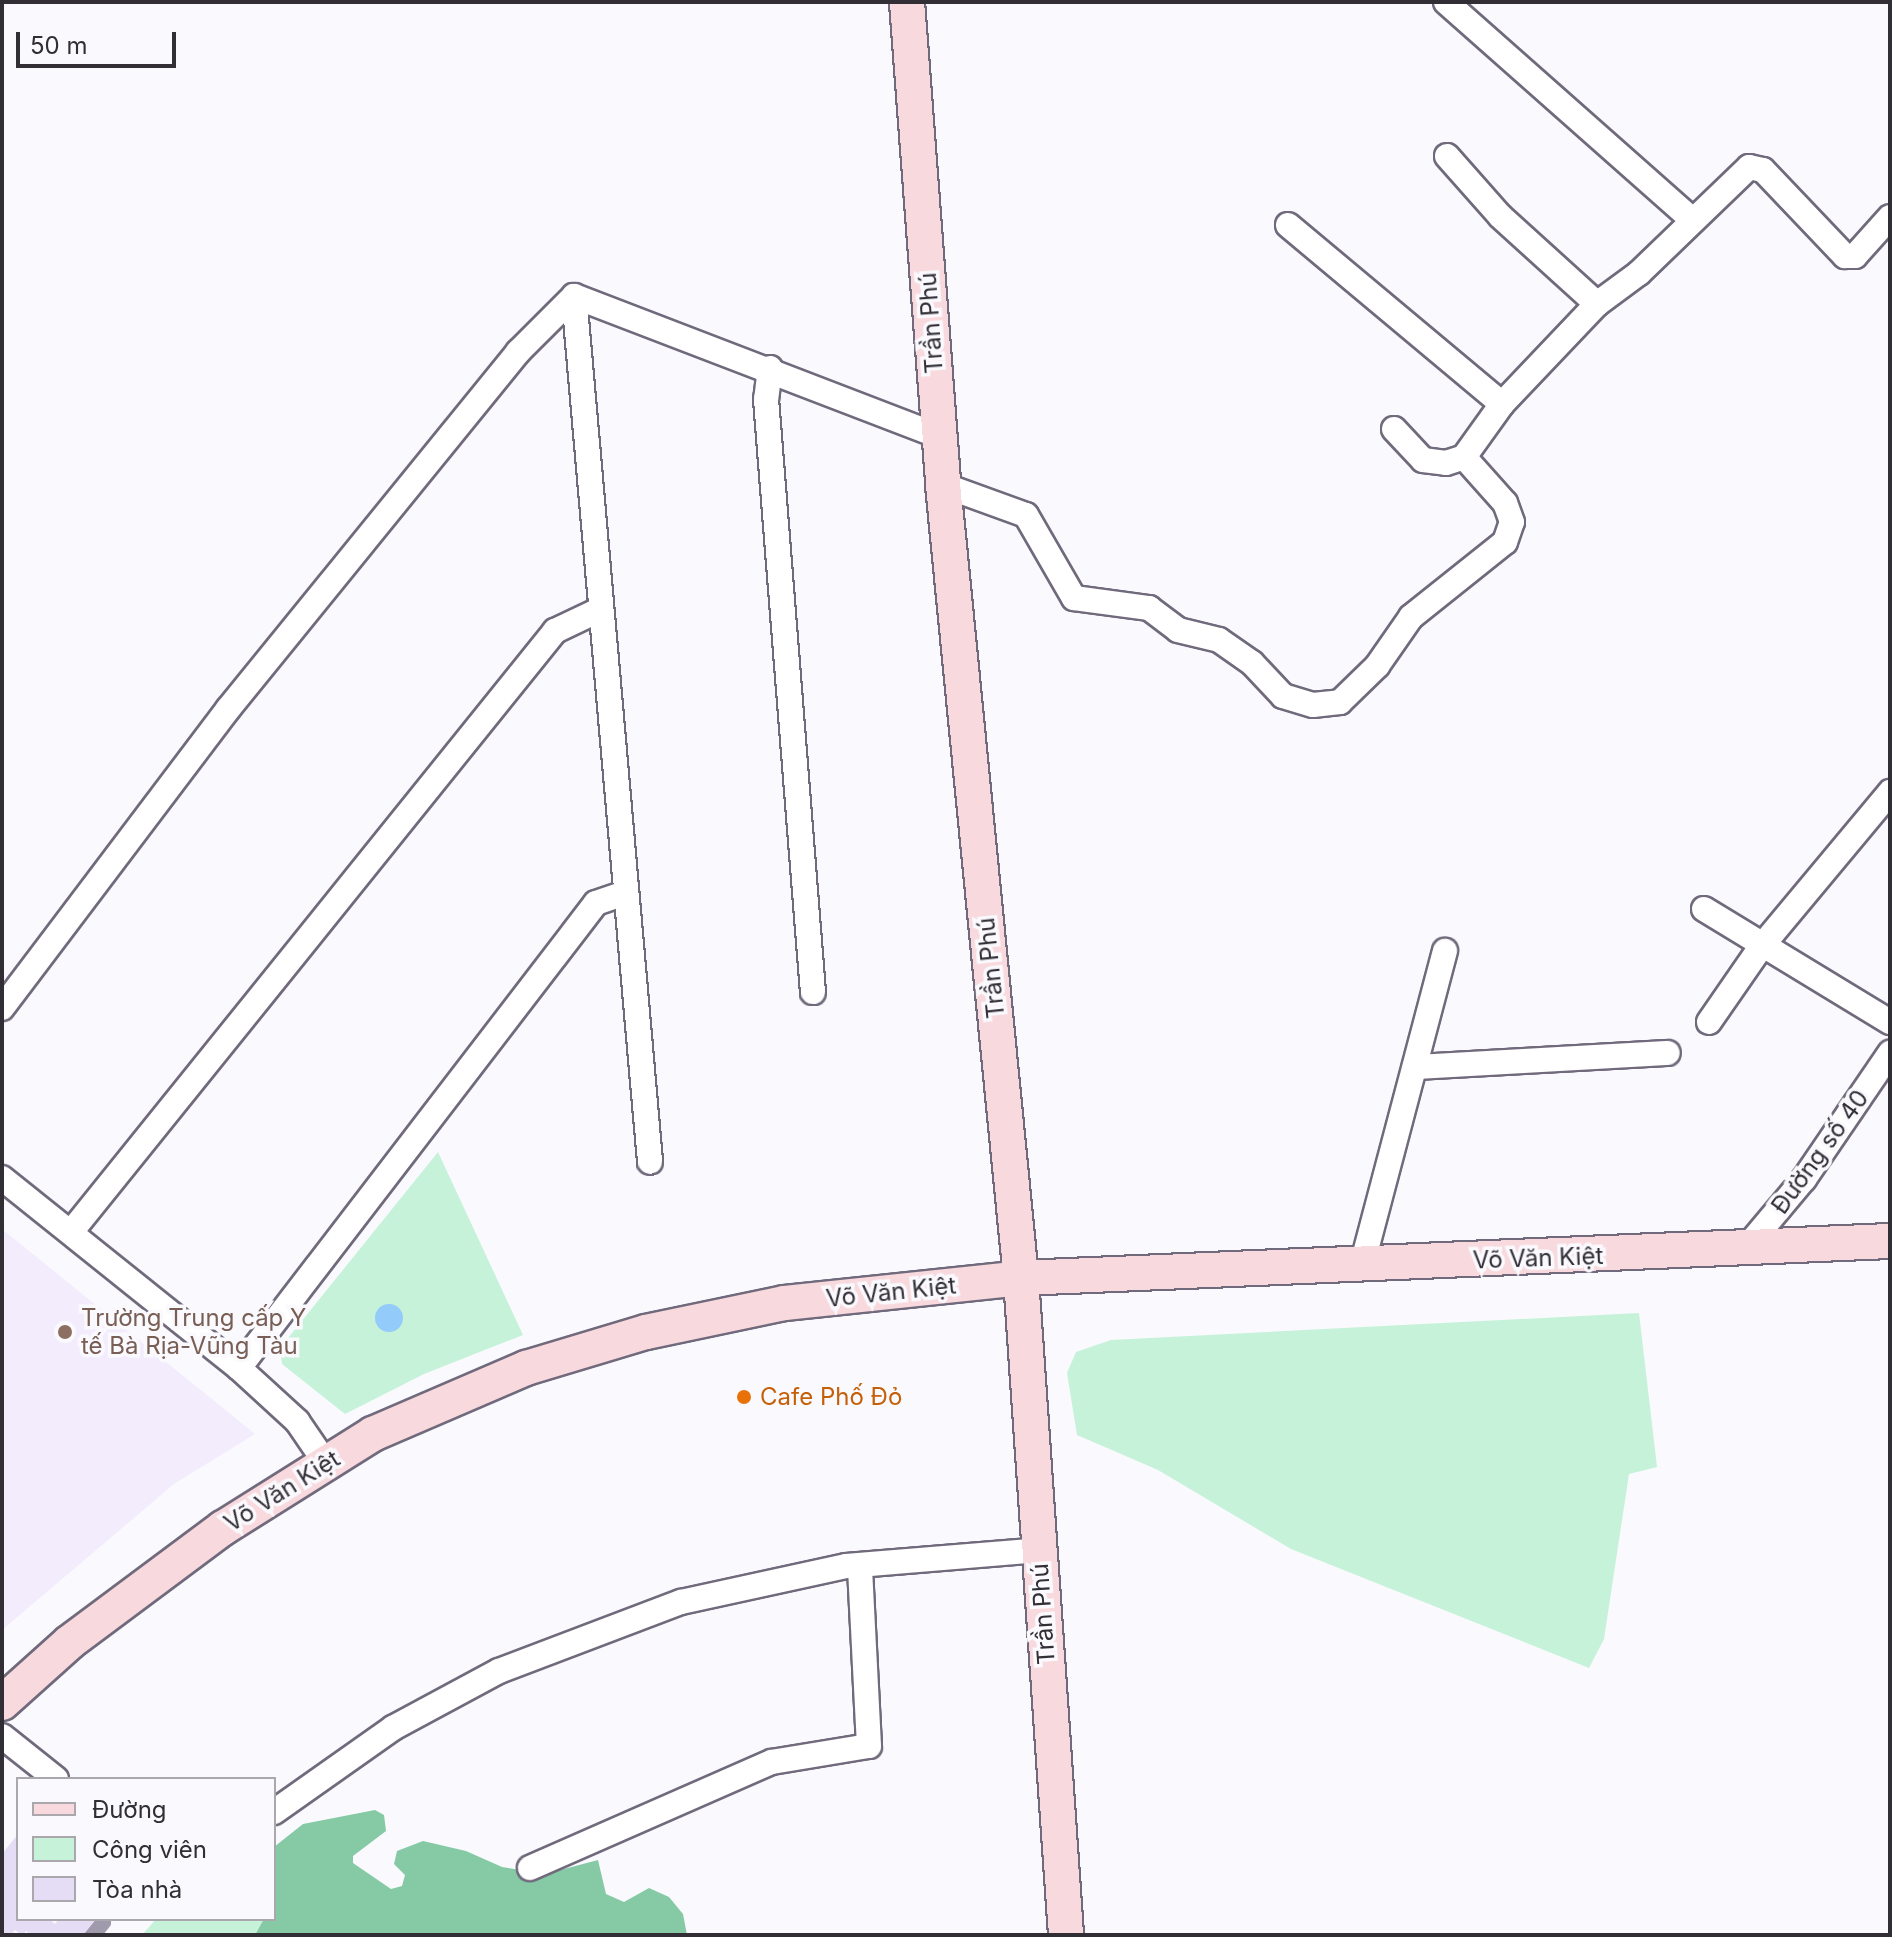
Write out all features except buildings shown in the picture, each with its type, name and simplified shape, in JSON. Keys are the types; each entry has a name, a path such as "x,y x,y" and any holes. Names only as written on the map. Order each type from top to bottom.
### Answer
{"street":[{"name":"Trần Phú","path":"907,2 943,485 1021,1278 1066,1935"},
{"path":"1446,2 1692,220"},
{"path":"1447,156 1500,216 1597,304"},
{"path":"1394,429 1423,460 1446,463 1464,457 1502,404 1597,304 1639,273 1749,167 1763,170 1845,256 1855,256 1890,217"},
{"path":"1288,225 1502,404"},
{"path":"574,296 770,368 939,436"},
{"path":"574,296 599,610 650,1162"},
{"path":"2,1008 228,709 518,352 574,296"},
{"path":"770,368 766,399 813,992"},
{"path":"943,485 1026,515 1074,598 1149,608 1178,630 1219,640 1252,663 1283,696 1313,705 1340,702 1377,666 1411,617 1505,542 1512,522 1505,503 1464,457"},
{"path":"71,1232 555,631 599,610"},
{"path":"1709,1022 1761,947 1890,792"},
{"path":"239,1368 596,903 625,893"},
{"path":"1704,909 1761,947 1890,1022"},
{"path":"1362,1265 1445,951"},
{"path":"1415,1067 1668,1053"},
{"name":"Đường số 40","path":"1746,1248 1804,1179 1890,1053"},
{"path":"2,1178 239,1368 297,1421 325,1462"},
{"name":"Võ Văn Kiệt","path":"2,1703 70,1642 223,1528 373,1434 526,1368 646,1332 785,1303 1021,1278 1890,1241"},
{"path":"276,1811 393,1728 573,1638 681,1602 860,1566 1039,1550"},
{"path":"530,1868 772,1762 869,1746 860,1566"},
{"path":"2,1736 53,1777"}],"shaded area":[{"name":"Trường Trung cấp Y tế Bà Rịa-Vũng Tàu","path":"2,1229 255,1434 174,1484 2,1630"}],"green space":[{"path":"438,1152 523,1335 424,1374 345,1414 282,1364 280,1348"},
{"path":"1639,1313 1657,1467 1629,1474 1604,1639 1589,1668 1291,1549 1158,1470 1077,1435 1067,1373 1076,1352 1111,1340"},
{"path":"375,1810 384,1815 386,1831 353,1856 353,1863 391,1889 402,1886 405,1875 394,1864 397,1851 423,1841 466,1851 502,1867 545,1874 598,1860 606,1894 624,1902 649,1888 669,1897 683,1914 687,1935 255,1935 263,1921 276,1921 276,1845 303,1824"},
{"path":"154,1921 264,1921 255,1935 142,1935"}],"water":[{"path":"389,1304 399,1308 403,1318 399,1328 389,1332 379,1328 375,1318 379,1308"}],"place":[{"name":"Trường Trung cấp Y tế Bà Rịa-Vũng Tàu","path":"65,1332"},
{"name":"Cafe Phố Đỏ","path":"744,1397"}]}
